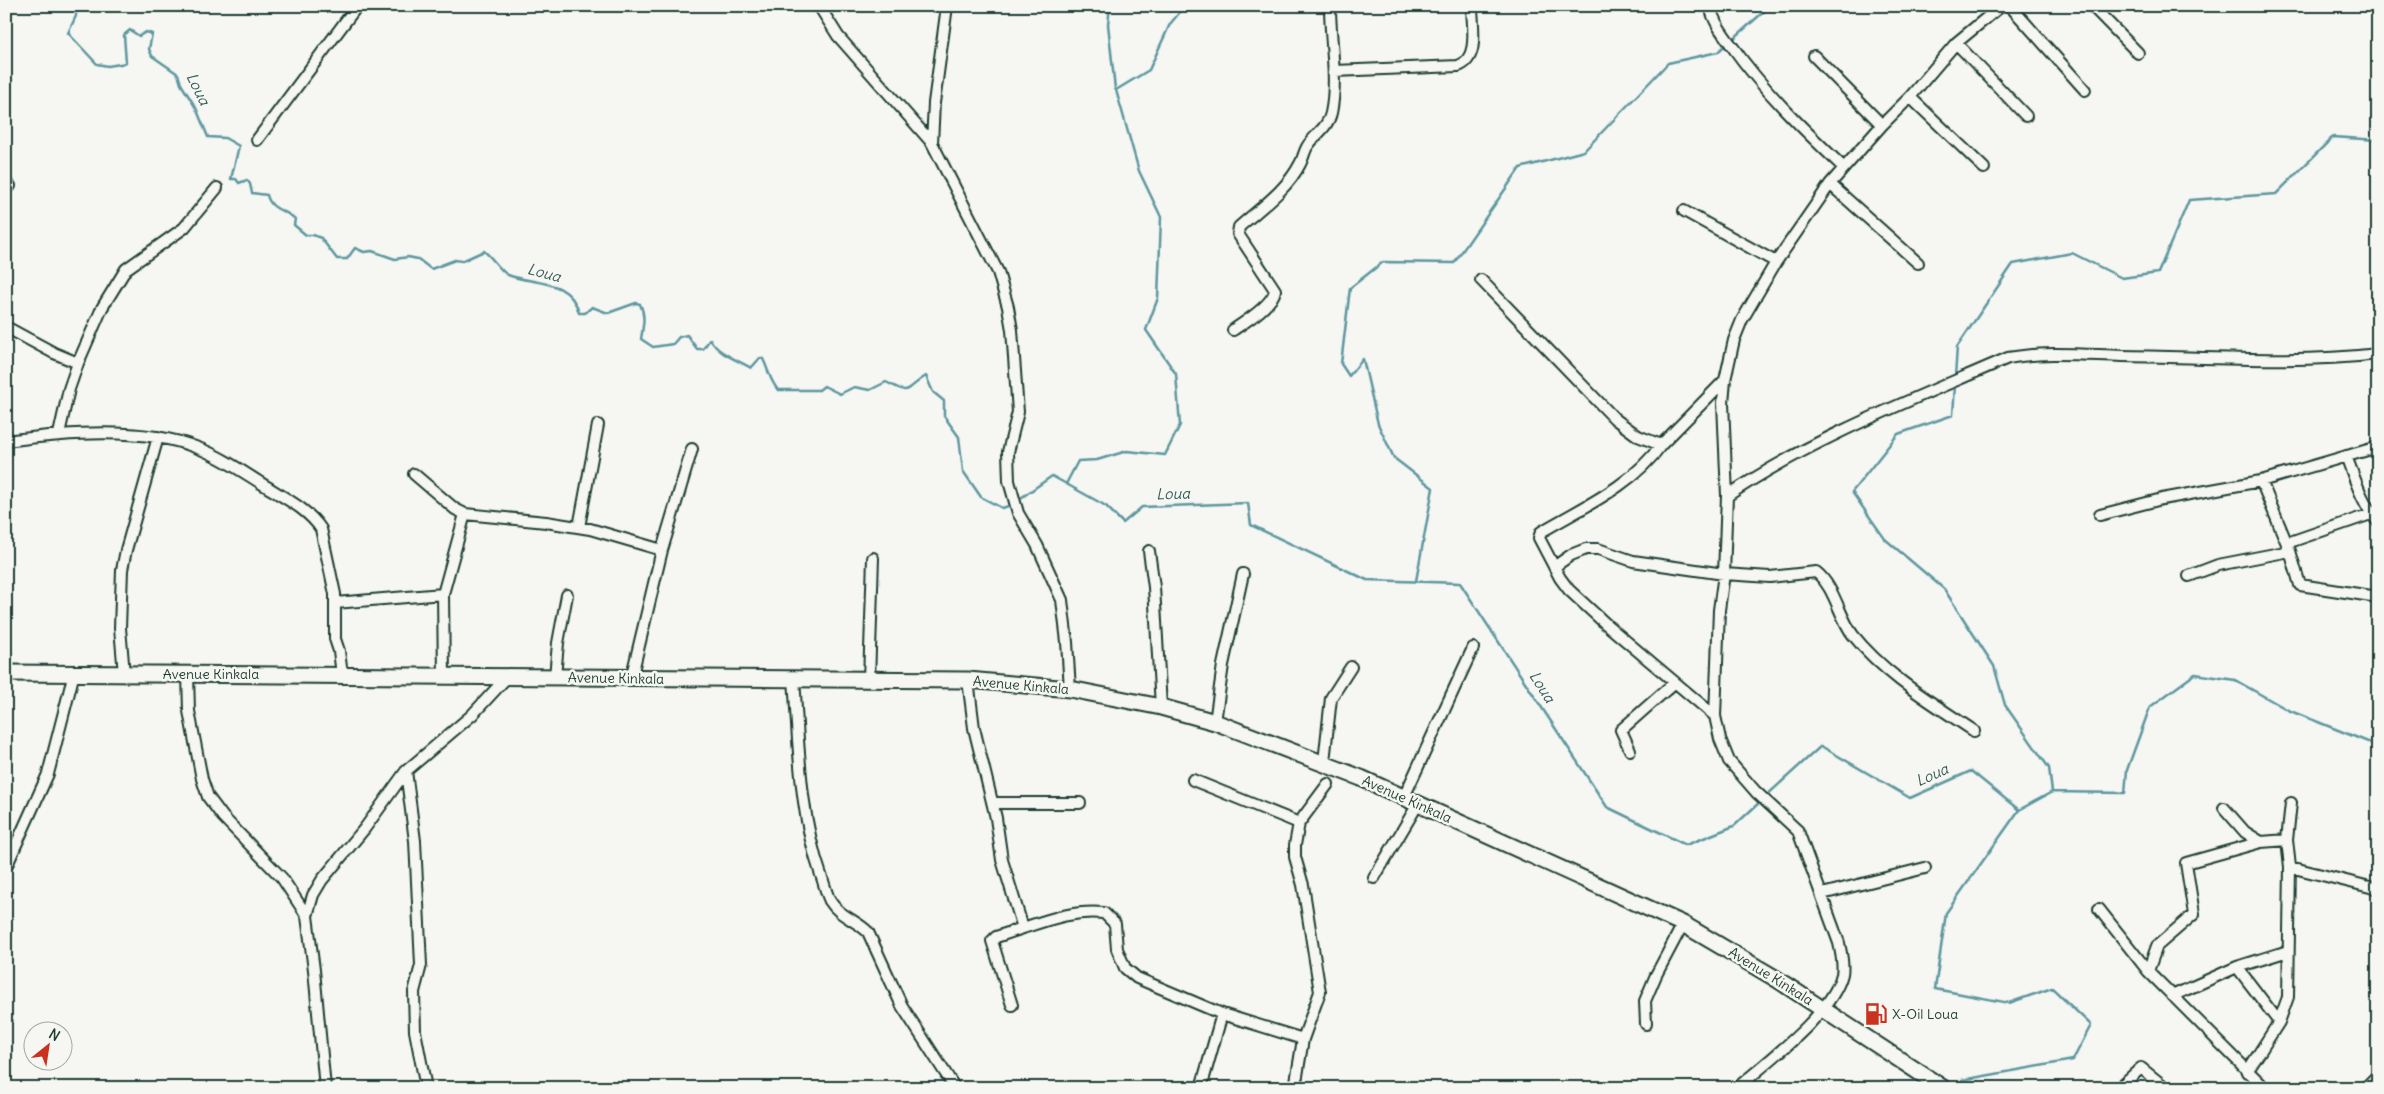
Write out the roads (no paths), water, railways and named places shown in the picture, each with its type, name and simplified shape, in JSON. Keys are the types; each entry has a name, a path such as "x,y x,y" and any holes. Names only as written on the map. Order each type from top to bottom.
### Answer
{"main road":[{"name":"Avenue Kinkala","path":"6,673 968,680 1070,690 1161,707 1215,722 1324,762 1683,924 1775,978 1943,1088"}],"street":[{"path":"257,140 357,6"},
{"path":"819,6 838,36 932,143 998,272 1008,307 1018,412 1008,452 1009,480 1018,513 1037,545 1062,600 1070,690"},
{"path":"932,143 934,103 947,6"},
{"path":"1233,330 1272,298 1275,290 1238,234 1239,227 1286,184 1300,165 1307,147 1327,123 1331,114 1334,70 1330,40 1330,6"},
{"path":"1334,70 1458,66 1463,64 1468,61 1472,49 1472,6"},
{"path":"1710,6 1718,27 1750,71 1798,126 1843,167"},
{"path":"1737,1088 1824,1009 1842,973 1842,960 1839,943 1798,831 1768,801 1756,792 1726,755 1715,716 1719,610 1724,574 1727,496 1723,403 1725,380 1734,340 1742,320 1776,262 1843,167 1910,97 1956,43 2000,6"},
{"path":"2010,6 2085,90"},
{"path":"2092,6 2138,53"},
{"path":"1956,43 2026,116"},
{"path":"1814,56 1882,125"},
{"path":"1910,97 1984,168"},
{"path":"1830,184 1918,263"},
{"path":"59,434 69,389 78,362 102,308 126,269 184,228 216,188"},
{"path":"1684,211 1776,262"},
{"path":"1481,280 1615,419 1638,436 1661,445"},
{"path":"2378,299 2378,306"},
{"path":"6,327 54,353 78,362"},
{"path":"1727,496 1767,469 1804,448 2008,358 2025,355 2107,355 2295,361 2331,360 2378,354"},
{"path":"1715,716 1674,683 1569,590 1539,538 1541,532 1628,480 1647,463 1661,445 1725,380"},
{"path":"579,528 598,425"},
{"path":"6,441 59,434 158,437 197,447 223,460 284,497 315,520 321,529 335,602 335,639 339,651 342,675"},
{"path":"124,674 120,628 122,570 158,437"},
{"path":"2100,515 2162,499 2261,481 2378,447"},
{"path":"631,679 662,550 692,449"},
{"path":"2189,576 2218,565 2289,547 2374,518 2346,456"},
{"path":"414,474 455,509 465,514 546,522 579,528 632,540 662,550"},
{"path":"2261,481 2289,547 2300,585 2378,597"},
{"path":"444,677 443,594 465,514"},
{"path":"1554,567 1571,555 1586,549 1598,549 1633,561 1724,574 1770,577 1816,572 1826,584 1852,634 1874,659 1906,685 1974,731"},
{"path":"1149,552 1154,587 1161,707"},
{"path":"869,680 873,558"},
{"path":"1215,722 1223,665 1243,574"},
{"path":"335,602 443,594"},
{"path":"555,677 558,643 567,595"},
{"path":"1374,878 1411,800 1473,648"},
{"path":"1324,762 1331,698 1351,667"},
{"path":"6,867 48,774 74,673"},
{"path":"188,674 189,711 202,779 208,797 223,818 282,878 307,916"},
{"path":"325,1088 307,916 313,894 322,880 365,828 406,771 472,715 508,676"},
{"path":"794,679 804,806 817,863 830,901 842,914 859,922 868,932 902,1006 955,1088"},
{"path":"968,680 974,728 993,803 1002,860 1023,928"},
{"path":"1630,750 1621,730 1674,683"},
{"path":"406,771 415,841 421,965 414,992 415,1031 426,1088"},
{"path":"1193,780 1299,823"},
{"path":"1295,1088 1303,1039 1320,992 1303,885 1295,857 1299,823 1328,784"},
{"path":"993,803 1080,803"},
{"path":"2247,1072 2279,1022 2288,997 2290,867 2287,840 2292,803"},
{"path":"2224,808 2246,832 2261,842"},
{"path":"2148,971 2157,946 2194,914 2186,863 2261,842 2287,840"},
{"path":"2290,867 2378,889"},
{"path":"1822,894 1925,868"},
{"path":"2099,909 2148,971 2265,1088"},
{"path":"1012,1005 992,941 996,937 1047,920 1084,912 1104,914 1115,924 1117,949 1125,968 1137,978 1222,1014 1303,1039"},
{"path":"1646,1024 1645,1001 1656,974 1683,924"},
{"path":"2172,996 2237,967 2288,950"},
{"path":"2237,967 2279,1022"},
{"path":"1201,1088 1222,1014"},
{"path":"2119,1088 2141,1068 2166,1088"},
{"path":"2365,1088 2378,1075"}],"waterway":[{"name":"Loua","path":"76,6 76,16 68,33 97,64 108,66 126,63 124,35 130,30 139,36 146,32 152,34 149,49 152,56 178,74 181,84 196,108 208,137 225,138 239,146 231,179 236,179 239,183 247,180 252,193 267,195 275,207 295,219 294,225 306,235 321,238 337,259 347,259 355,248 364,252 372,251 395,259 408,257 418,259 431,269 455,260 462,261 484,251 508,275 559,288 568,294 579,313 585,313 592,307 608,313 636,303 640,304 643,317 641,339 653,347 673,344 679,337 687,335 697,349 703,349 710,339 718,349 751,368 760,358 763,359 771,379 778,390 819,390 824,386 840,394 854,387 870,390 886,382 900,389 908,390 926,376 933,392 944,401 944,416 959,437 963,471 981,497 1002,508 1012,505"},
{"path":"1110,6 1108,24 1115,89"},
{"path":"1066,484 1078,461 1097,460 1127,451 1165,455 1180,425 1176,374 1146,330 1158,298 1161,217 1139,171 1116,90 1149,70 1170,24 1185,6"},
{"path":"1732,40 1770,6"},
{"path":"1416,581 1433,488 1394,458 1378,424 1363,359 1349,376 1341,364 1350,288 1383,262 1454,263 1520,168 1584,151 1668,63 1718,52 1727,43"},
{"path":"1955,377 1957,347 2013,264 2072,253 2122,278 2158,273 2189,200 2276,194 2333,137 2378,140"},
{"path":"1955,385 1953,415 1898,434 1852,492 1885,539 1944,589 1994,666 2005,705 2049,768 2052,792 2019,810"},
{"name":"Loua","path":"1018,500 1052,476 1106,506 1123,523 1142,507 1248,503 1251,525 1367,580 1460,583 1607,807 1686,845 1734,826 1762,800"},
{"path":"2052,792 2125,793 2127,770 2150,707 2195,674 2235,680 2288,710 2378,746"},
{"name":"Loua","path":"1766,796 1821,746 1910,798 1971,771 2019,810 1946,913 1935,989 2009,1003 2052,988 2091,1025 2073,1060 1962,1080"}],"place":[{"name":"X-Oil Loua","path":"1876,1014"}]}
